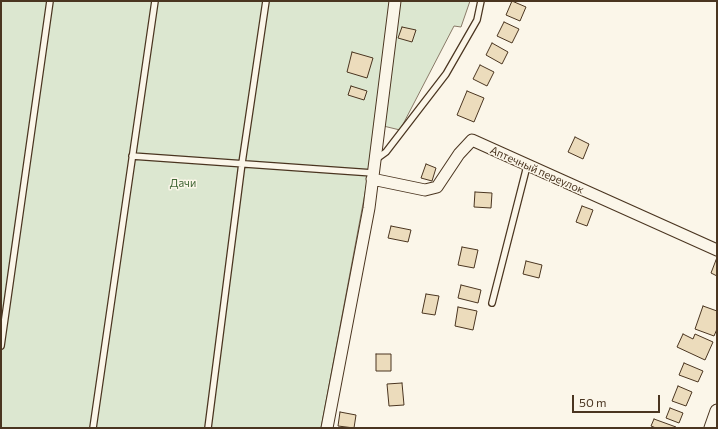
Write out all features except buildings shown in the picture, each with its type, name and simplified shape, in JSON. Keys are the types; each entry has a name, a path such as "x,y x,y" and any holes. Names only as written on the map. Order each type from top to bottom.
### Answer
{"street":[{"path":"327,428 369,208 395,1"},
{"name":"Аптечный переулок","path":"373,176 425,190 437,187 459,154 472,140 717,250"},
{"path":"711,428 717,411"}],"lane":[{"path":"1,346 50,1"},
{"path":"93,428 154,1"},
{"path":"208,428 242,163 266,1"},
{"path":"375,161 386,152 446,74 477,20 481,1"},
{"path":"132,156 242,163 373,176"},
{"path":"492,303 527,166"}],"green space":[{"name":"Дачи","path":"1,1 470,1 461,27 454,26 400,130 375,124 368,177 321,428 1,428"}]}
